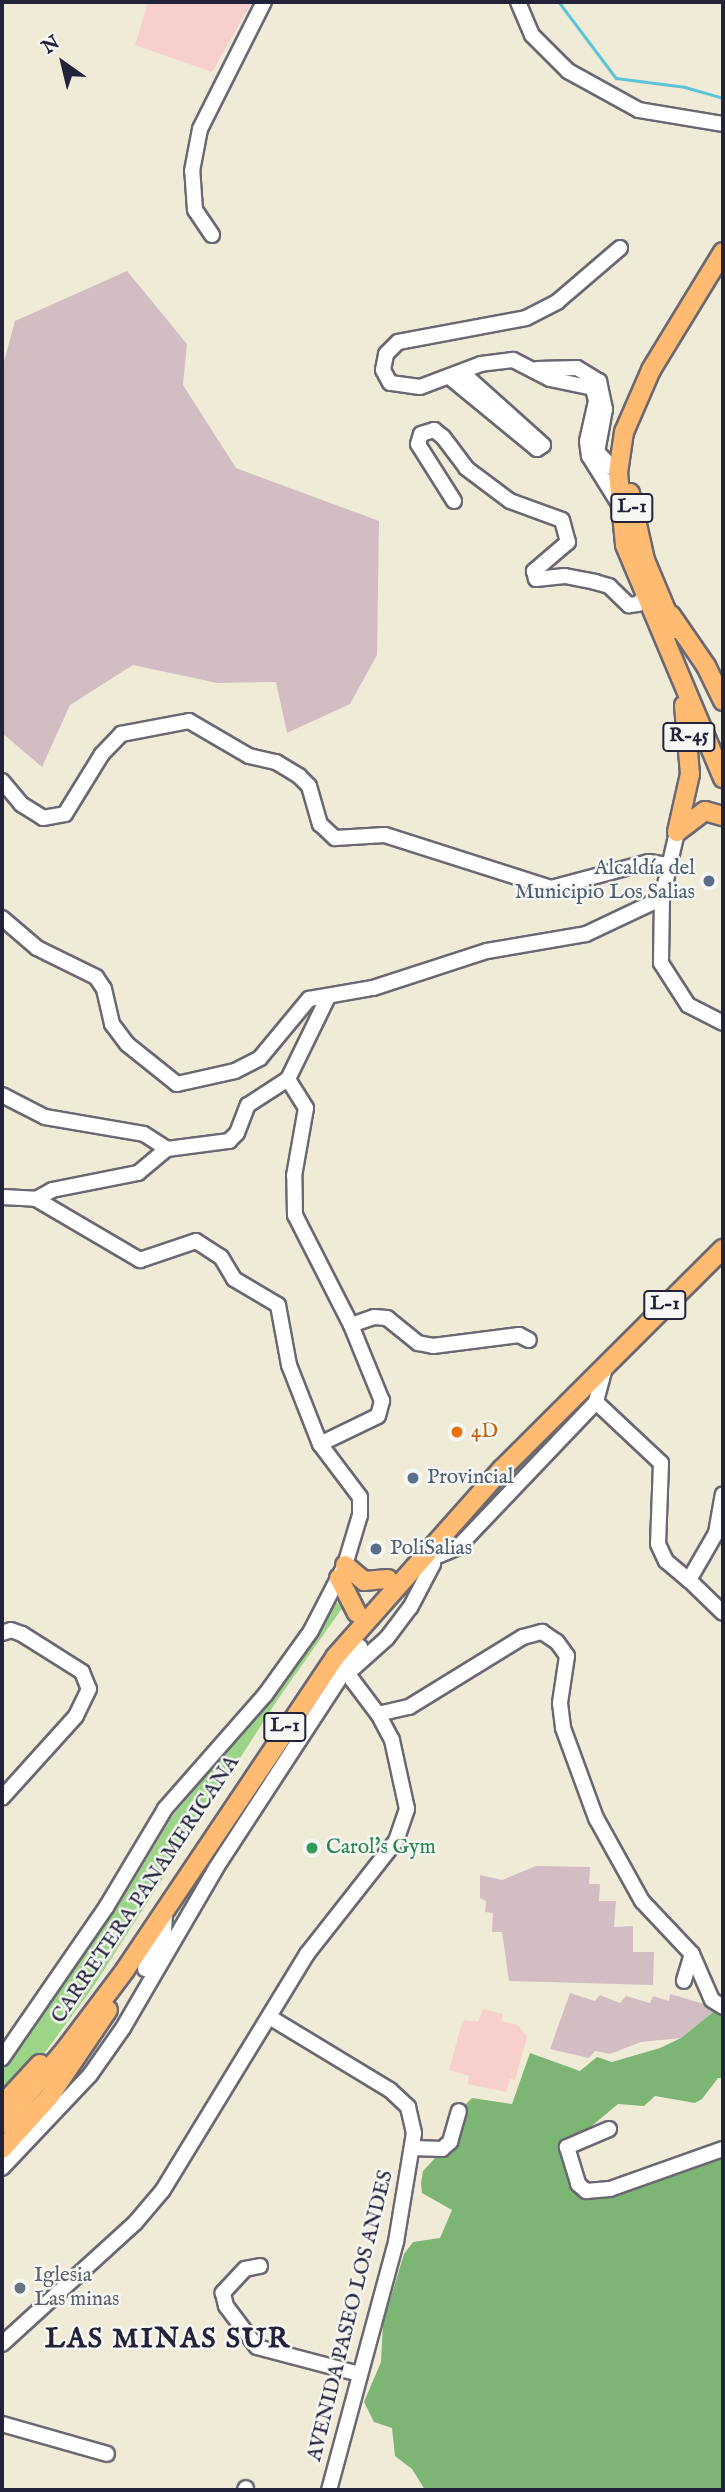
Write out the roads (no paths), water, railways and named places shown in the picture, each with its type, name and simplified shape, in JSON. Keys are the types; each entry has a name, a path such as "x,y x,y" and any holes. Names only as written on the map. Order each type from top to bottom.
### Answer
{"main road":[{"name":"L-1","path":"723,252 646,382 624,432 618,473 625,545 723,778"},
{"name":"L-1","path":"723,274 649,396 632,443 632,512 662,602 723,749"},
{"path":"662,602 706,666 723,701"},
{"name":"R-45","path":"668,644 688,723 691,774 677,832"},
{"path":"677,832 705,811 723,816"},
{"name":"CARRETERA PANAMERICANA","path":"2,2105 79,2016 283,1708 357,1613 569,1383 723,1235"},
{"name":"CARRETERA PANAMERICANA","path":"2,2124 65,2050 137,1952 189,1872 343,1666 433,1552 502,1469 606,1361 723,1249"},
{"path":"342,1571 364,1581 388,1578"},
{"path":"342,1571 357,1613"},
{"name":"L-1","path":"2,2148 49,2097 116,1997 137,1952"}],"street":[{"path":"212,235 195,210 192,171 200,129 264,2"},
{"path":"518,2 532,36 568,71 639,110 723,124"},
{"path":"619,504 589,456 587,441 596,401 593,388 550,379 537,369 513,360 496,360 458,376 420,387 390,383 383,370 386,354 398,342 419,336 465,332 526,318 567,294 620,248"},
{"path":"537,369 577,368 599,381 605,409 597,452 618,473"},
{"path":"458,376 543,445 537,449 458,376"},
{"path":"454,501 418,444 421,434 434,430 443,437 466,468 499,494 562,520 568,542 534,572 536,579 587,580 609,586 629,605 638,604 645,596"},
{"path":"2,780 21,804 43,818 65,814 102,754 121,734 189,721 238,750 276,762 299,776 309,786 320,824 335,838 385,835 551,888 649,862 668,865"},
{"name":"R-45","path":"677,832 662,898 658,945 668,977 688,1005 723,1023"},
{"path":"2,918 37,948 96,977 104,989 112,1024 127,1044 177,1084 235,1071 260,1058 309,999 373,988 487,951 586,934 662,898"},
{"path":"36,1199 52,1189 138,1172 167,1149 229,1141 237,1133 248,1105 288,1079 328,997"},
{"path":"288,1079 306,1108 294,1176 295,1214 351,1325 382,1401 378,1416 320,1444"},
{"path":"2,1095 45,1117 144,1134 167,1149"},
{"path":"2,1197 36,1199 140,1260 196,1241 221,1258 234,1279 278,1305 289,1365 320,1444 360,1497 360,1515 342,1571 294,1657 165,1809 107,1906 2,2058"},
{"path":"351,1325 374,1317 387,1318 418,1343 433,1346 519,1335 529,1340"},
{"path":"343,1666 387,1638 410,1608 433,1552 458,1547 519,1486 596,1402 606,1361"},
{"path":"596,1402 661,1463 658,1544 666,1561 723,1613"},
{"path":"502,1469 519,1486"},
{"path":"689,1580 716,1533 723,1494"},
{"path":"2,1633 11,1630 22,1634 82,1672 89,1689 76,1716 2,1798"},
{"path":"378,1714 409,1707 523,1637 542,1632 557,1642 566,1656 563,1728 596,1818 642,1900 692,1954 712,2000 723,2007"},
{"path":"2,2168 90,2075 123,2028 216,1868 343,1666 360,1647"},
{"path":"2,2344 135,2223 163,2190 270,2021 307,1954 396,1841 407,1809 392,1740 378,1714 343,1666"},
{"path":"2,2159 97,2054 164,1932 166,1907"},
{"path":"684,1981 692,1954"},
{"name":"AVENIDA PASEO LOS ANDES","path":"270,2021 408,2107 413,2148 396,2242 328,2490"},
{"path":"413,2148 442,2150 450,2142 459,2111"},
{"path":"609,2129 567,2147 578,2185 586,2191 610,2189 723,2149"},
{"path":"260,2266 245,2269 223,2293 226,2306 257,2347 359,2374"},
{"path":"2,2424 107,2454"}],"waterway":[{"path":"559,2 616,78 685,87 723,98"}],"place":[{"name":"Alcaldía del Municipio Los Salias","path":"709,881"},
{"name":"4D","path":"457,1432"},
{"name":"Provincial","path":"413,1478"},
{"name":"PoliSalias","path":"376,1549"},
{"name":"Carol's Gym","path":"312,1848"},
{"name":"Iglesia Las minas","path":"20,2288"}],"district":[{"name":"LAS MINAS SUR","path":"168,2340"}]}
